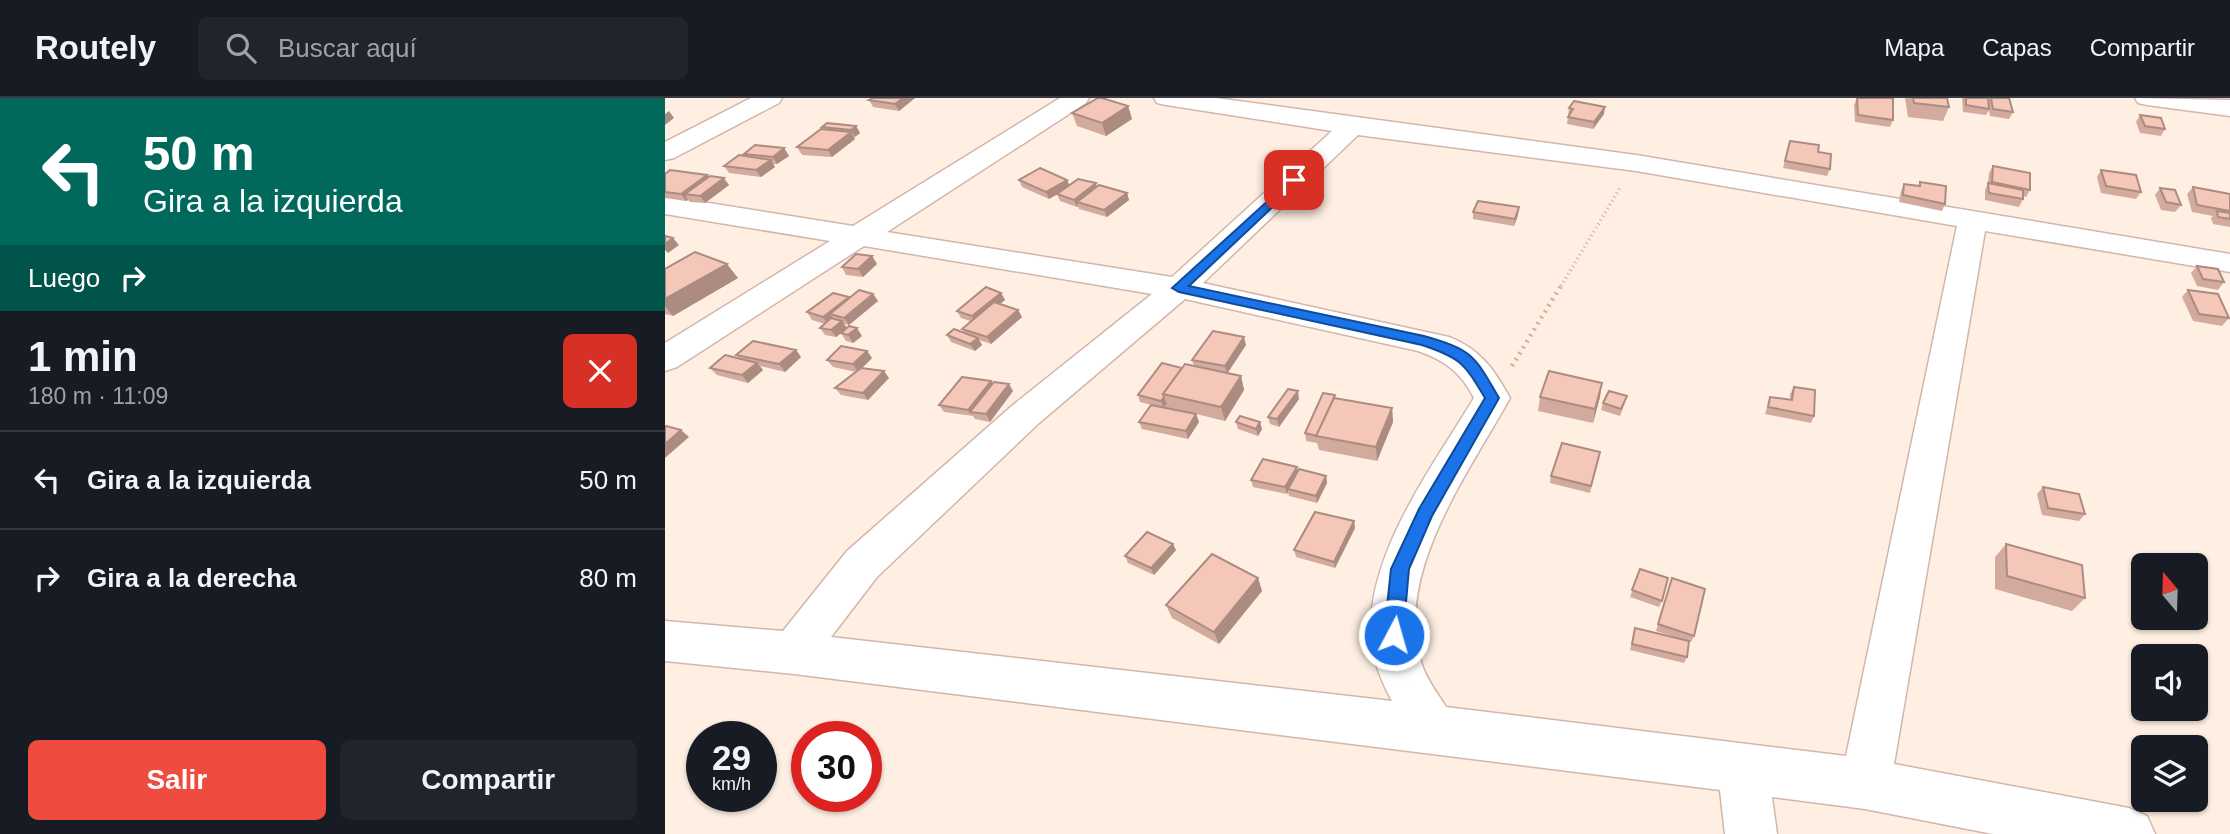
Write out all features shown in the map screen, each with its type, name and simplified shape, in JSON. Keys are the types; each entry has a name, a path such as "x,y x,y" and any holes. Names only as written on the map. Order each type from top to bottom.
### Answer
{"street":[{"path":"665,152 770,98"},
{"path":"665,359 1077,98"},
{"path":"1166,98 1243,103 1352,127 1636,163 2230,263"},
{"path":"2147,98 2230,108"},
{"path":"795,653 827,606 862,564 1026,414 1179,288 1352,127"},
{"path":"665,205 1179,288 1424,341 1453,350 1471,362 1492,398 1425,514 1400,569 1394,635 1401,673 1432,729"},
{"path":"1865,784 1973,218"},
{"path":"665,641 795,653 1865,784 2129,834"},
{"path":"1742,771 1751,834"}],"path":[{"path":"1492,398 1636,163"}],"building":[{"path":"903,98 895,104 869,100"},
{"path":"1098,98 1128,106 1102,123 1072,113"},
{"path":"1857,98 1893,98 1893,120 1858,115"},
{"path":"1913,98 1947,98 1949,107 1914,103"},
{"path":"1966,98 1988,98 1989,109 1966,105"},
{"path":"1991,98 2009,98 2013,112 1993,109"},
{"path":"1574,101 1605,107 1594,122 1568,117 1573,109 1569,108"},
{"path":"2140,115 2161,118 2165,129 2145,126"},
{"path":"827,123 856,126 851,130 822,127"},
{"path":"821,129 851,132 828,150 797,147"},
{"path":"1790,141 1819,145 1818,152 1831,154 1830,169 1785,161"},
{"path":"755,145 784,148 773,157 744,154"},
{"path":"739,155 771,160 756,170 724,166"},
{"path":"1993,166 2030,173 2030,190 1992,182"},
{"path":"1040,168 1067,180 1046,192 1019,180"},
{"path":"670,170 707,175 681,194 665,192 665,174"},
{"path":"2101,170 2136,175 2141,192 2106,186"},
{"path":"710,176 724,178 700,196 685,194"},
{"path":"1078,179 1096,183 1074,200 1057,194"},
{"path":"1920,182 1946,186 1945,204 1903,195 1904,184 1920,186"},
{"path":"1988,183 2023,190 2023,199 1989,193"},
{"path":"1099,185 1127,193 1104,210 1077,202"},
{"path":"2193,187 2230,194 2230,211 2197,205"},
{"path":"2160,188 2175,190 2181,205 2166,202"},
{"path":"1478,201 1519,207 1515,219 1473,212"},
{"path":"2217,211 2230,213 2230,219 2218,217"},
{"path":"665,236 673,238 665,244"},
{"path":"695,252 727,264 665,299 665,269"},
{"path":"856,254 872,256 858,269 842,267"},
{"path":"2197,266 2218,269 2224,282 2203,279"},
{"path":"986,287 1001,293 972,316 957,311"},
{"path":"859,290 873,294 844,318 830,314"},
{"path":"2188,290 2218,294 2229,318 2199,314"},
{"path":"833,293 849,297 823,317 807,312"},
{"path":"994,302 1018,310 987,337 962,329"},
{"path":"831,318 842,321 831,330 820,328"},
{"path":"849,326 857,328 848,335 841,333"},
{"path":"954,329 978,338 970,344 947,335"},
{"path":"1213,331 1244,337 1225,366 1192,360"},
{"path":"753,341 796,350 779,364 736,355"},
{"path":"841,346 867,351 853,364 827,360"},
{"path":"725,355 757,363 742,375 710,368"},
{"path":"1162,363 1182,368 1161,401 1138,395"},
{"path":"1185,364 1241,376 1221,407 1163,394"},
{"path":"861,368 884,371 863,393 835,388"},
{"path":"1549,371 1602,383 1595,409 1540,397"},
{"path":"962,377 991,381 968,410 939,405"},
{"path":"994,382 1009,384 986,414 970,412"},
{"path":"1794,387 1815,390 1814,416 1768,407 1770,397 1792,400"},
{"path":"1288,389 1298,391 1277,419 1268,417"},
{"path":"1609,391 1627,396 1621,409 1603,403"},
{"path":"1323,393 1335,395 1317,436 1305,433"},
{"path":"1334,398 1392,408 1376,447 1316,436"},
{"path":"1151,405 1196,414 1186,431 1139,422"},
{"path":"1240,416 1260,422 1256,429 1236,422"},
{"path":"665,427 681,430 665,444"},
{"path":"1562,443 1600,452 1591,486 1551,476"},
{"path":"1263,459 1297,467 1285,487 1251,480"},
{"path":"1299,469 1326,476 1316,496 1288,489"},
{"path":"2043,487 2079,494 2085,514 2048,508"},
{"path":"1315,512 1354,521 1334,562 1294,550"},
{"path":"1147,532 1173,544 1151,568 1125,556"},
{"path":"2006,544 2082,565 2085,598 2007,576"},
{"path":"1212,554 1258,578 1214,632 1166,605"},
{"path":"1640,569 1668,578 1662,601 1632,590"},
{"path":"1672,578 1705,589 1694,636 1658,624"},
{"path":"1635,628 1689,641 1687,657 1632,644"}],"route":[{"path":"1294,180 1179,288 1424,341 1453,350 1471,362 1492,398 1425,514 1400,569 1394,635"}]}
